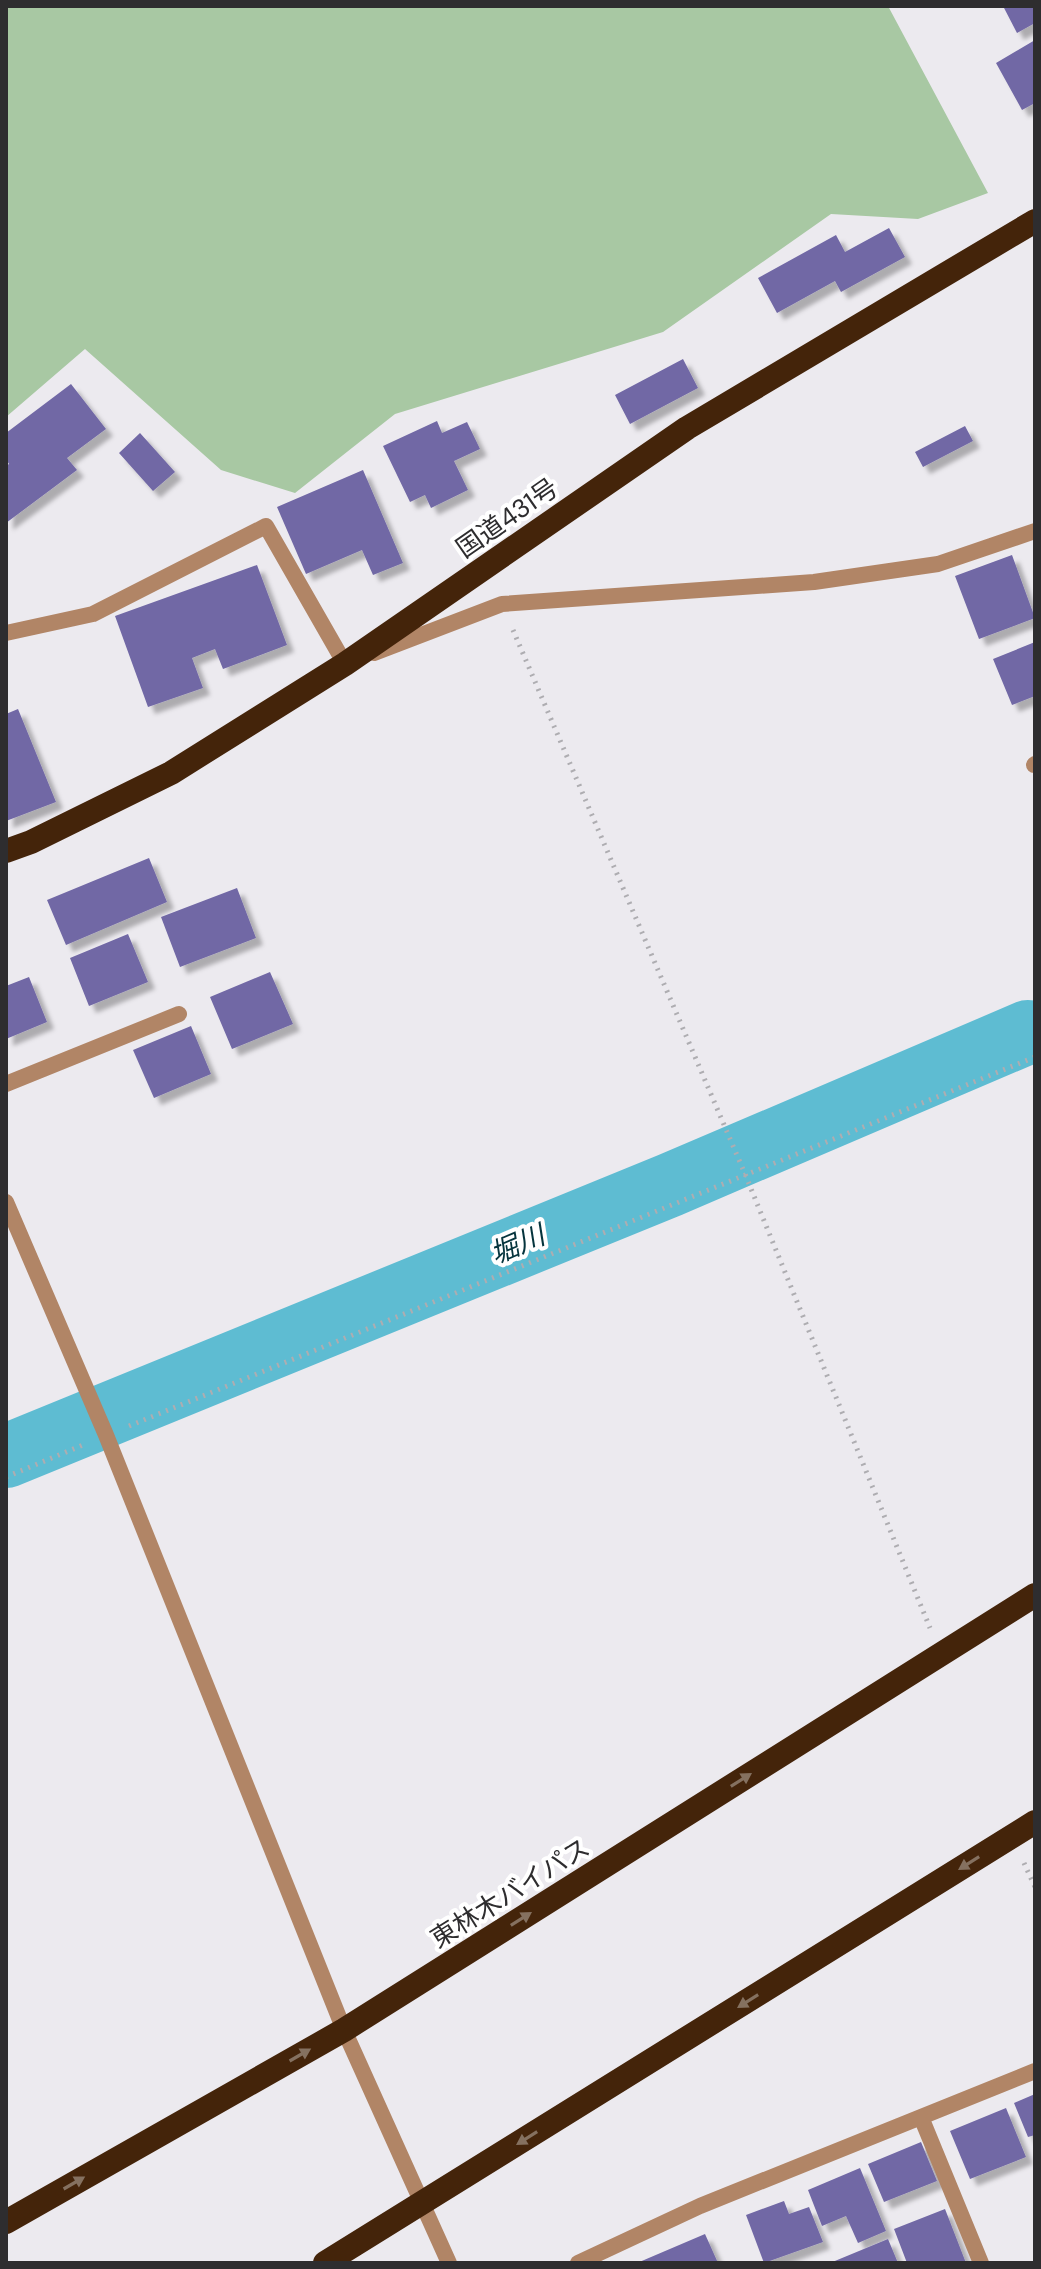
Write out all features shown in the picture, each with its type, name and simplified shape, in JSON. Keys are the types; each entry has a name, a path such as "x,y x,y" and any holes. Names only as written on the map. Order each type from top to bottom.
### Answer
{"highway":[{"name":"国道431号","path":"6,851 31,842 171,773 345,664 687,428 1035,221"},
{"name":"東林木バイパス","path":"6,2222 344,2030 1035,1595"},
{"path":"325,2263 1035,1822"}],"street":[{"path":"6,633 93,614 266,526 345,664 502,604 814,582 938,564 1035,531"},
{"path":"6,1084 179,1014"},
{"path":"6,1202 106,1435 344,2030 449,2263"},
{"path":"578,2263 700,2206 1035,2071"},
{"path":"921,2117 981,2263"}],"path":[{"path":"502,604 745,1174 941,1655"},
{"path":"6,1477 1035,1057"}],"green space":[{"path":"6,6 888,6 988,193 918,219 831,214 663,332 395,414 295,493 221,470 85,349 6,417"}],"building":[{"path":"1003,6 1035,6 1035,23 1017,33"},
{"path":"1035,40 1035,103 1022,110 996,63"},
{"path":"889,228 905,257 841,292 835,281 777,313 758,278 836,235 845,252"},
{"path":"683,359 698,388 630,424 615,395"},
{"path":"71,384 106,429 67,458 77,470 6,523 6,466 9,464 6,459 6,433"},
{"path":"437,421 442,433 467,422 480,449 454,461 468,490 431,508 425,495 410,502 383,446"},
{"path":"965,426 973,441 923,467 915,452"},
{"path":"140,433 175,472 153,491 119,453"},
{"path":"363,470 403,563 373,575 362,550 306,574 277,507"},
{"path":"1012,555 1035,618 979,639 955,576"},
{"path":"257,565 287,645 223,669 215,649 192,658 203,688 148,707 115,616"},
{"path":"1035,642 1035,696 1012,705 993,659"},
{"path":"18,709 56,802 6,821 6,714"},
{"path":"149,858 167,902 66,945 47,900"},
{"path":"237,888 256,938 180,967 161,917"},
{"path":"128,934 148,982 89,1006 70,958"},
{"path":"270,972 293,1024 232,1049 210,997"},
{"path":"29,977 47,1022 6,1039 6,986"},
{"path":"191,1026 211,1074 154,1098 133,1050"},
{"path":"1035,2094 1035,2135 1028,2137 1014,2103"},
{"path":"1006,2108 1026,2157 970,2179 950,2131"},
{"path":"921,2142 937,2181 884,2202 868,2164"},
{"path":"860,2168 886,2231 858,2243 846,2216 822,2226 808,2190"},
{"path":"784,2201 789,2214 809,2207 823,2242 764,2263 746,2215"},
{"path":"945,2209 966,2263 907,2263 894,2229"},
{"path":"705,2234 718,2263 637,2263"},
{"path":"888,2239 898,2263 830,2263"}],"waterway":[{"name":"堀川","path":"6,1456 670,1185 1028,1032"}]}
